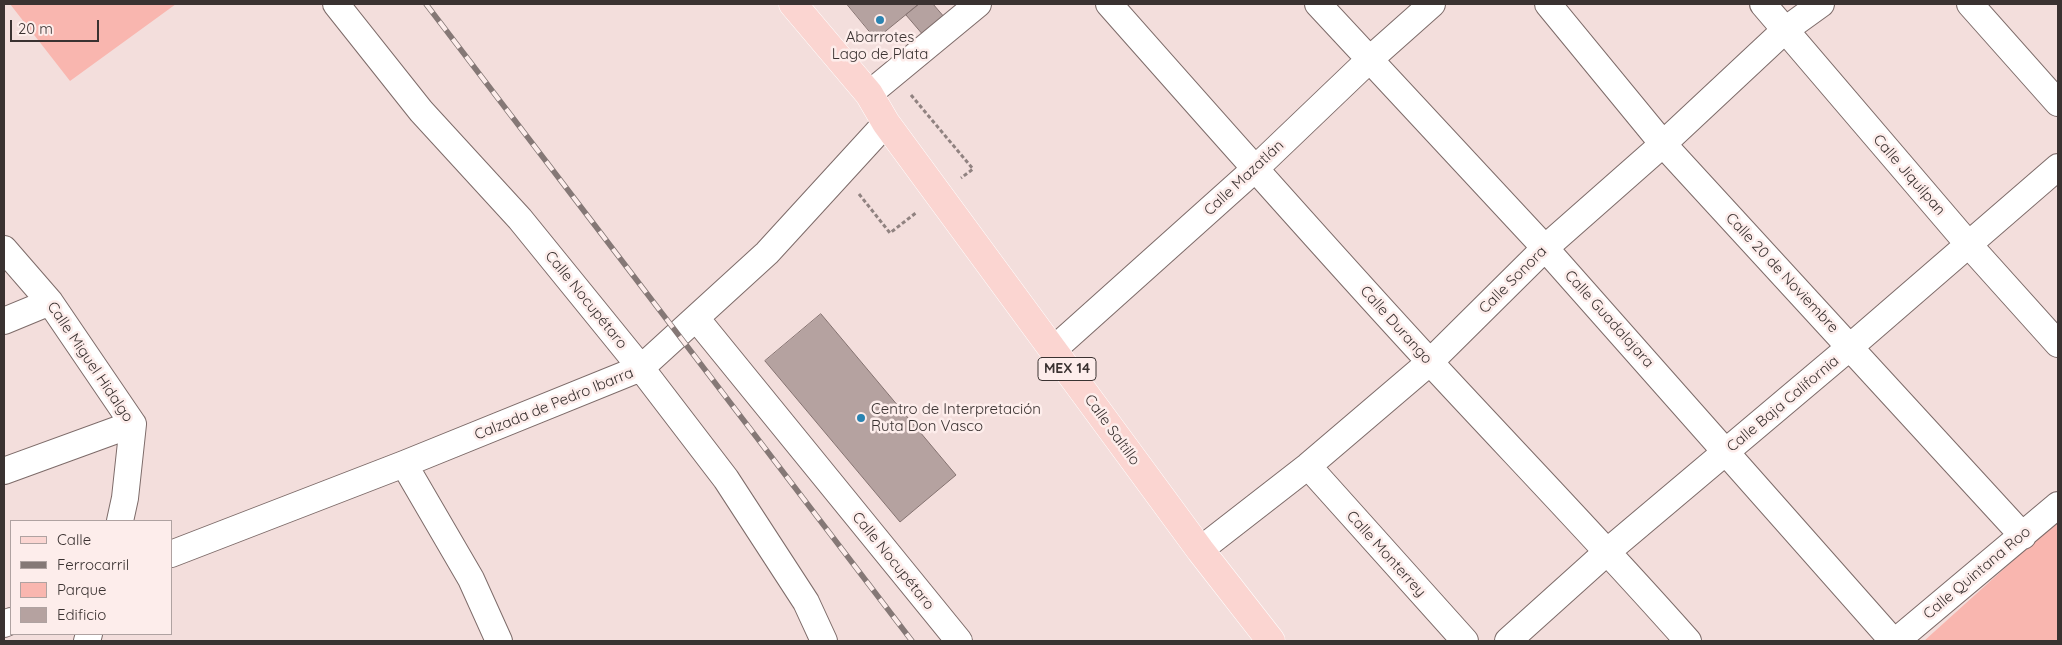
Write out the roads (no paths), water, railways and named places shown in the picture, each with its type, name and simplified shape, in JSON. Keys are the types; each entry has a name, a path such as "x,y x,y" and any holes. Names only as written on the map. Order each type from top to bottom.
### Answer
{"main road":[{"name":"MEX 14","path":"794,4 869,94"},
{"name":"Calle Saltillo","path":"869,94 886,123 1200,550 1270,641"}],"street":[{"name":"Calle Nocupétaro","path":"336,4 421,111 520,219 642,368 726,479 806,602 824,641"},
{"path":"869,94 978,4"},
{"name":"Calle Durango","path":"1108,4 1430,362 1608,551 1688,641"},
{"name":"Calle Guadalajara","path":"1318,4 1545,248 1894,641"},
{"name":"Calle Mazatlán","path":"1053,350 1255,169 1369,60 1432,4"},
{"name":"Calle 20 de Noviembre","path":"1548,4 1663,144 2023,536"},
{"name":"Calle Jiquilpan","path":"1762,4 1969,245 2058,344"},
{"name":"Calle Sonora","path":"1200,550 1308,466 1430,362 1545,248 1663,144 1785,30 1821,4"},
{"path":"1970,4 2058,103"},
{"name":"Calzada de Pedro Ibarra","path":"172,554 404,464 642,368 767,253 886,123"},
{"name":"Calle Baja California","path":"1508,641 1608,551 1850,347 2058,167"},
{"name":"Calle Miguel Hidalgo","path":"4,249 50,302 133,424 125,498 120,520"},
{"path":"4,321 50,302"},
{"name":"Calle Nocupétaro","path":"696,318 959,641"},
{"path":"4,472 133,424"},
{"path":"404,464 471,580 499,641"},
{"name":"Calle Monterrey","path":"1308,466 1465,641"},
{"name":"Calle Quintana Roo","path":"1894,641 2023,536 2058,505"}],"railway":[{"path":"426,4 912,641"}],"place":[{"name":"Abarrotes Lago de Plata","path":"880,20"},
{"name":"Centro de Interpretación Ruta Don Vasco","path":"861,418"}]}
